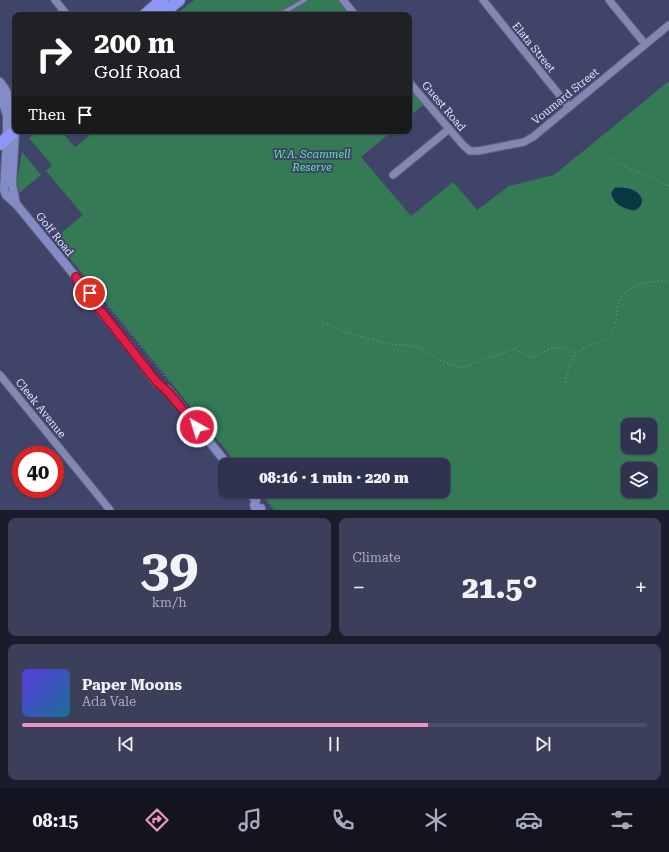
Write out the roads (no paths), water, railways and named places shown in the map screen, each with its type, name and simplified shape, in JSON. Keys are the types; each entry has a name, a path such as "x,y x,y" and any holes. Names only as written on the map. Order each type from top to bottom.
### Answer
{"highway":[{"path":"153,12 179,0"}],"street":[{"path":"55,0 65,12"},
{"path":"343,0 353,12"},
{"name":"Elata Street","path":"483,0 569,107"},
{"path":"609,0 645,44"},
{"name":"Voumard Street","path":"463,145 470,151 478,151 524,142 533,137 669,25"},
{"path":"0,82 12,109"},
{"name":"Guest Road","path":"412,86 463,145"},
{"path":"3,91 12,97"},
{"path":"3,91 11,135 4,187 6,195"},
{"path":"393,175 449,129"},
{"name":"Golf Road","path":"11,135 12,184 17,205"},
{"name":"Golf Road","path":"0,188 17,205 104,309 156,381 169,393 222,458"},
{"name":"Cleek Avenue","path":"0,375 110,510"},
{"path":"252,498 257,508"}],"lane":[{"path":"284,12 305,0"}],"park label":[{"name":"W.A. Scammell Reserve","path":"312,160"}]}
